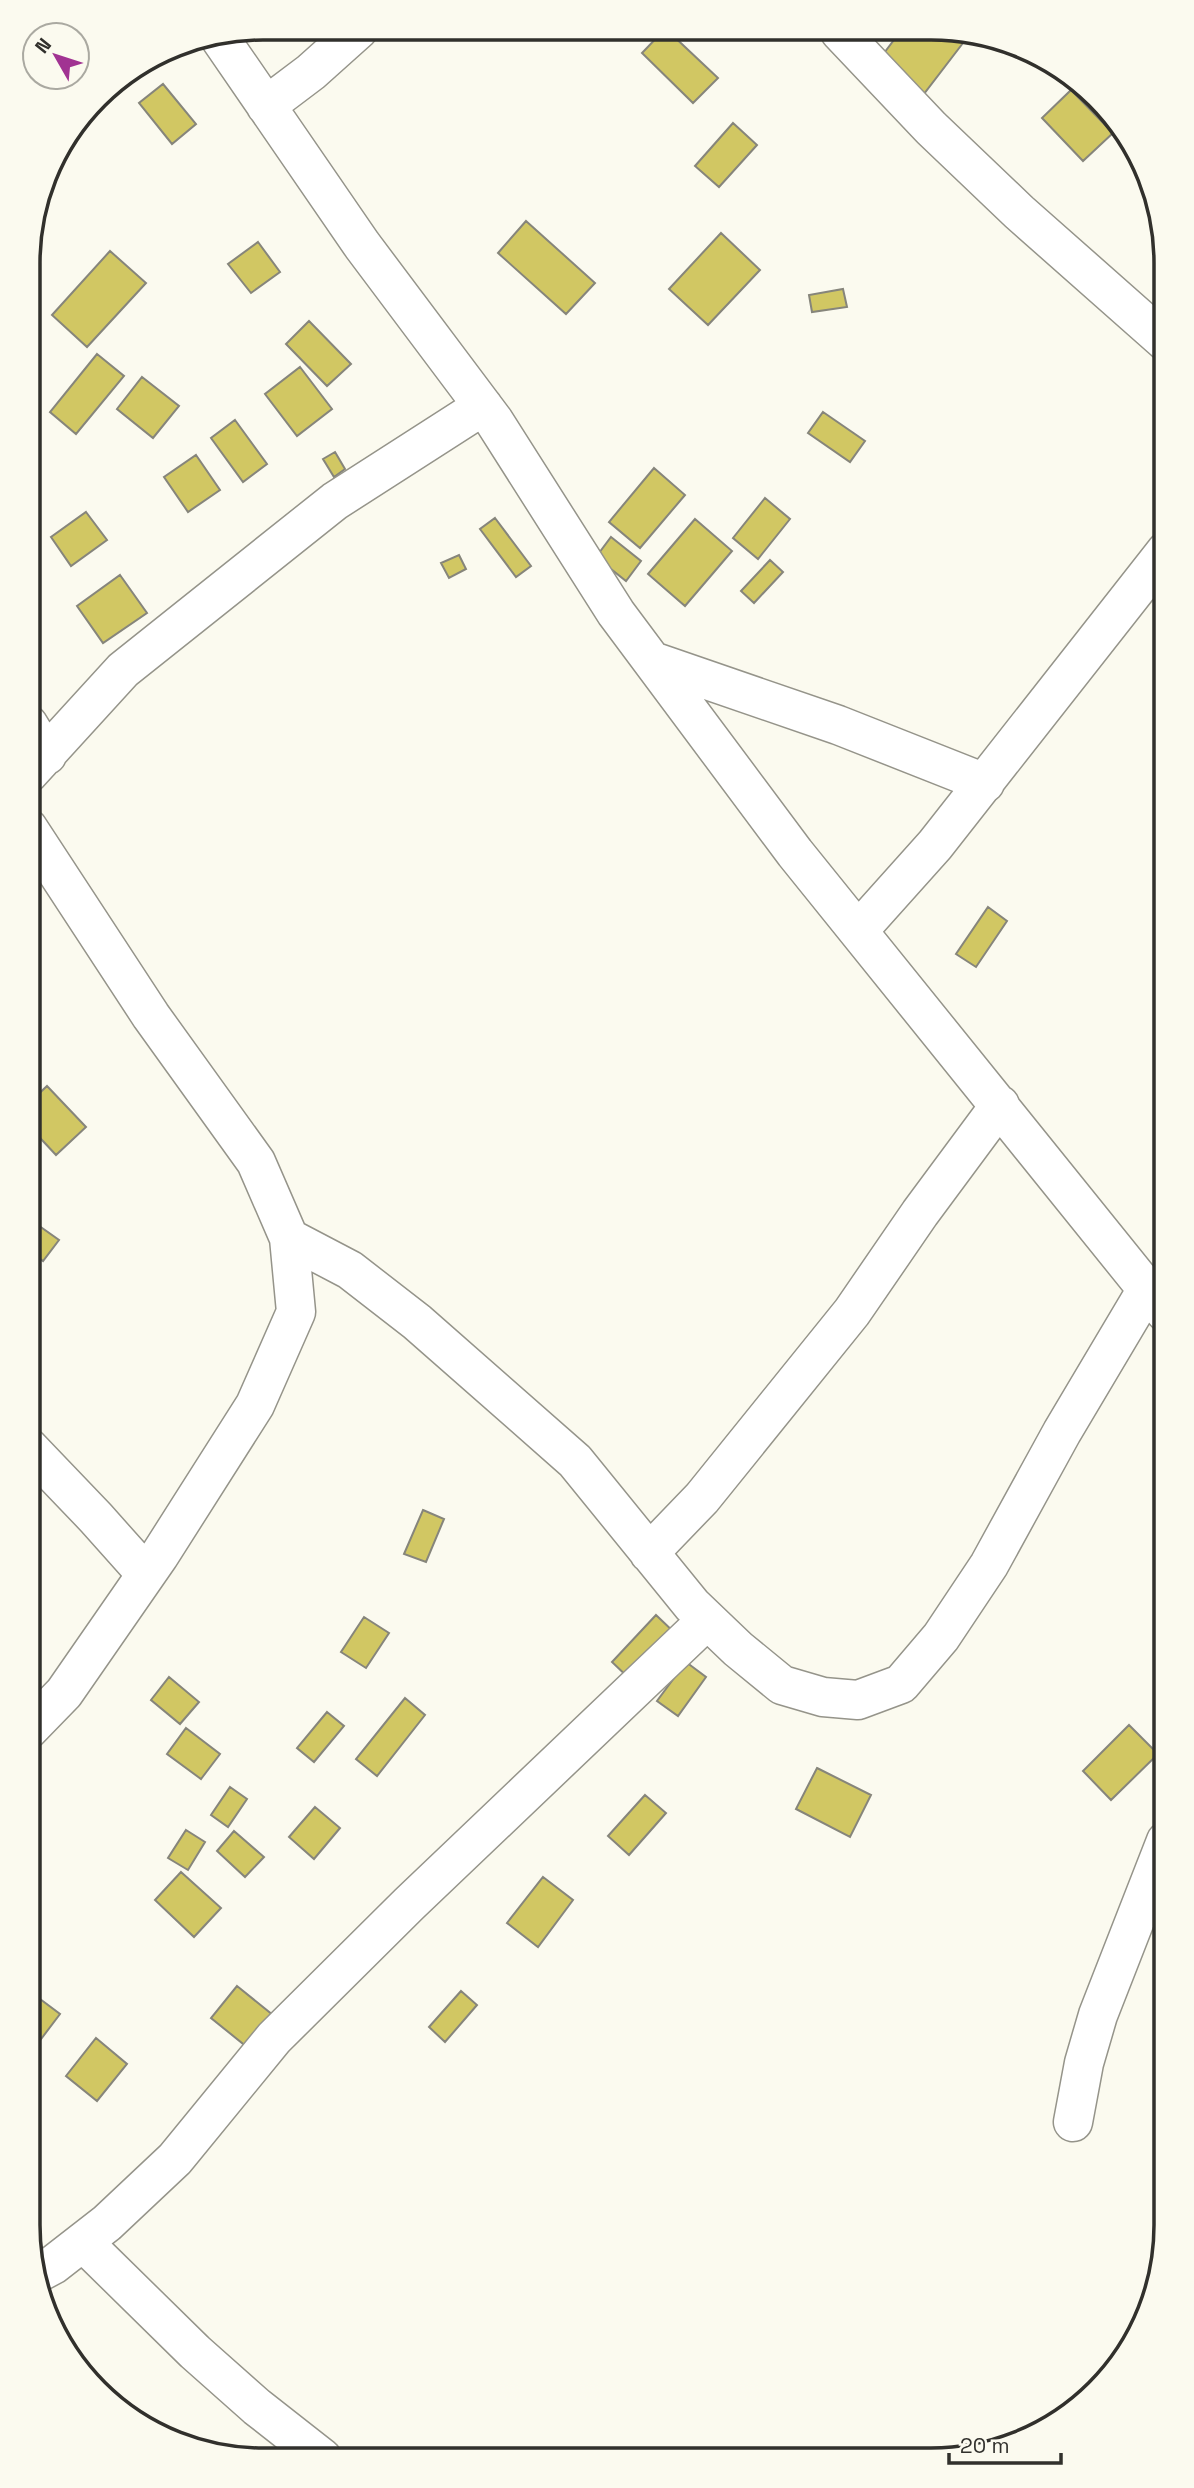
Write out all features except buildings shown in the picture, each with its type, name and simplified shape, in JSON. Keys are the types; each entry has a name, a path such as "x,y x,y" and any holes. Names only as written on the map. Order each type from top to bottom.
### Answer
{"street":[{"path":"848,40 931,128 1019,212 1154,331"},
{"path":"266,106 311,72 346,41"},
{"path":"224,44 362,245 483,406 616,612 652,662 795,853 1153,1298"},
{"path":"41,746 123,670 335,501 483,406"},
{"path":"858,930 936,845 1154,567"},
{"path":"652,662 838,725 985,783"},
{"path":"40,1717 64,1693 146,1574 255,1405 296,1312 289,1238 256,1162 152,1017 41,847"},
{"path":"649,1553 702,1498 852,1312 920,1213 1000,1105"},
{"path":"289,1238 350,1270 417,1322 575,1461 692,1605 738,1649 782,1685 823,1697 858,1700 901,1684 941,1637 989,1565 1062,1432 1153,1305"},
{"path":"40,1460 146,1574"},
{"path":"45,2269 83,2242 175,2159 284,2028 409,1903 707,1620"},
{"path":"1073,2122 1084,2063 1098,2015 1153,1878"},
{"path":"83,2242 195,2352 257,2407 309,2448"}]}
